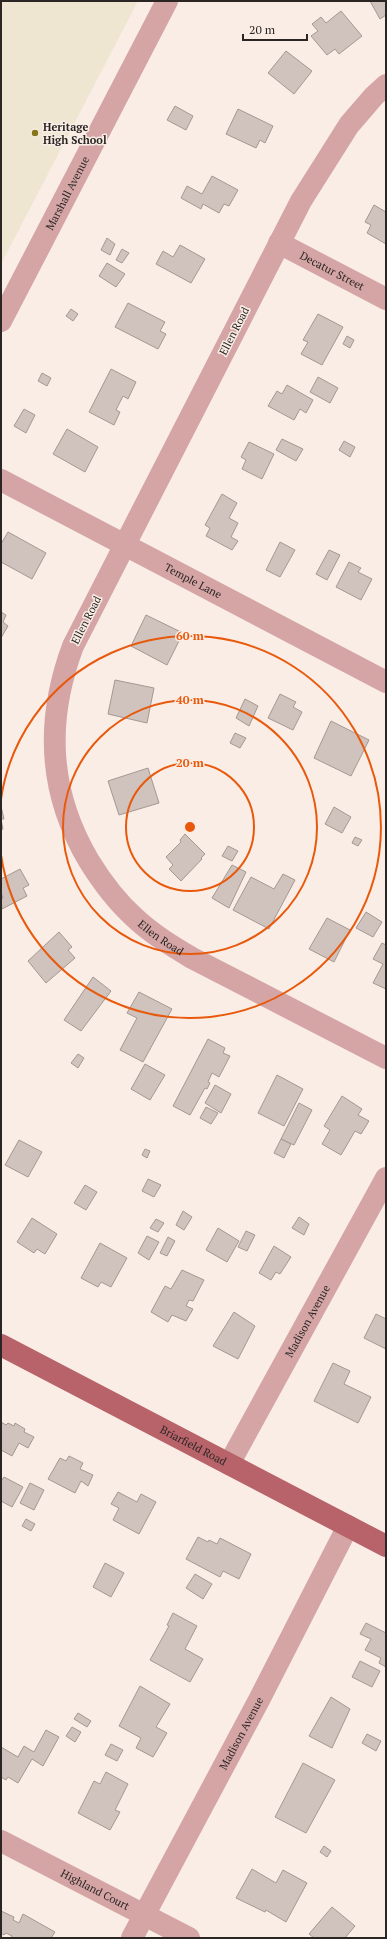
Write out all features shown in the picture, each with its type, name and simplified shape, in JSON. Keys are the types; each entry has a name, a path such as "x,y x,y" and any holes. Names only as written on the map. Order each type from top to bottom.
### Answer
{"main road":[{"name":"Briarfield Road","path":"1,1345 386,1546"}],"street":[{"name":"Marshall Avenue","path":"1,320 167,1"},
{"name":"Ellen Road","path":"386,85 374,96 349,125 301,201 279,243 73,646 64,669 55,717 55,766 60,795 70,822 81,848 96,872 113,895 135,918 162,939 192,958 386,1058"},
{"name":"Decatur Street","path":"279,243 386,299"},
{"name":"Temple Lane","path":"1,480 386,682"},
{"name":"Madison Avenue","path":"229,1464 386,1178"},
{"name":"Madison Avenue","path":"132,1938 259,1700 348,1526"},
{"name":"Highland Court","path":"1,1841 189,1938"}],"shaded area":[{"name":"Heritage High School","path":"1,1 138,1 1,264"}],"building":[{"path":"370,1 386,1 386,15 380,19"},
{"path":"341,11 362,36 339,54 335,49 327,55 311,36 318,31 312,24 321,17 326,23"},
{"path":"286,51 312,71 294,94 268,73"},
{"path":"175,106 193,116 186,130 167,120"},
{"path":"238,109 273,126 265,143 260,140 256,148 226,134"},
{"path":"212,176 238,190 229,206 224,204 219,213 203,204 201,209 181,198 187,186 202,194"},
{"path":"374,205 386,212 386,244 367,233 371,225 365,222"},
{"path":"107,238 115,244 110,255 101,250"},
{"path":"180,245 205,259 191,283 156,264 163,251 173,257"},
{"path":"122,249 129,253 122,263 116,260"},
{"path":"107,263 125,274 116,287 99,276"},
{"path":"128,303 165,322 160,331 166,334 158,349 115,327"},
{"path":"71,309 78,314 73,321 66,316"},
{"path":"318,314 343,327 322,365 301,354 308,342 303,340"},
{"path":"347,336 354,340 350,348 343,344"},
{"path":"111,369 136,382 128,399 123,396 116,410 120,412 114,425 89,412"},
{"path":"42,373 51,378 47,386 38,381"},
{"path":"318,377 338,388 330,403 310,392"},
{"path":"287,385 313,400 306,413 300,409 294,420 268,406 277,391 282,394"},
{"path":"24,409 35,415 26,433 14,426"},
{"path":"67,429 98,447 85,472 53,454"},
{"path":"282,439 303,449 296,461 276,450"},
{"path":"344,441 355,447 350,457 339,450"},
{"path":"249,442 274,454 262,479 242,469 246,460 241,457"},
{"path":"222,494 237,503 229,518 238,523 231,537 238,541 232,550 206,536 210,528 205,525"},
{"path":"8,532 46,553 32,579 1,562 1,544"},
{"path":"280,542 295,550 280,577 266,570"},
{"path":"329,550 340,555 327,580 316,574"},
{"path":"349,562 361,568 358,572 372,579 361,600 336,587"},
{"path":"1,612 6,615 3,622 8,626 1,638"},
{"path":"146,615 183,633 167,665 131,646"},
{"path":"115,680 154,688 147,723 108,714"},
{"path":"280,694 296,702 293,707 302,712 293,730 268,718"},
{"path":"245,699 258,706 249,726 236,718"},
{"path":"331,721 369,740 351,776 314,758"},
{"path":"235,733 246,738 240,748 230,743"},
{"path":"148,768 159,803 119,815 108,781"},
{"path":"1,806 4,819 1,819"},
{"path":"334,807 351,817 342,833 325,824"},
{"path":"1,819 3,829 1,830"},
{"path":"185,834 205,854 181,881 169,869 173,865 166,857 181,842 180,840"},
{"path":"355,837 362,840 358,846 352,843"},
{"path":"228,846 238,851 232,861 222,856"},
{"path":"232,865 246,872 229,908 212,898"},
{"path":"20,869 29,885 23,888 27,896 2,909 1,899 3,898 1,893 1,879"},
{"path":"283,874 295,880 269,929 233,910 251,877 274,889"},
{"path":"366,912 382,922 373,937 356,928"},
{"path":"327,918 350,930 334,962 309,949"},
{"path":"59,932 72,947 68,950 75,958 46,983 28,961"},
{"path":"382,943 386,945 386,989 373,983 383,964 373,959"},
{"path":"93,977 111,991 81,1031 64,1020"},
{"path":"139,992 172,1009 143,1062 120,1050 137,1018 127,1013"},
{"path":"208,1039 225,1048 223,1053 230,1056 219,1077 212,1073 207,1089 205,1088 190,1115 173,1106"},
{"path":"78,1054 84,1058 78,1068 71,1063"},
{"path":"145,1064 165,1075 150,1100 131,1089"},
{"path":"277,1075 303,1089 284,1126 258,1113"},
{"path":"215,1085 231,1094 221,1113 205,1103"},
{"path":"342,1096 362,1109 358,1115 369,1121 361,1134 355,1131 341,1155 322,1144 330,1130 324,1126"},
{"path":"299,1103 312,1110 294,1145 281,1139"},
{"path":"206,1107 218,1113 211,1124 200,1118"},
{"path":"281,1139 291,1144 284,1158 274,1153"},
{"path":"19,1140 42,1152 28,1177 5,1165"},
{"path":"145,1149 150,1151 147,1158 142,1155"},
{"path":"148,1179 161,1185 154,1197 142,1191"},
{"path":"85,1185 97,1192 86,1210 74,1203"},
{"path":"183,1211 192,1217 184,1230 176,1225"},
{"path":"299,1217 309,1224 304,1235 292,1228"},
{"path":"32,1218 57,1234 45,1254 37,1249 34,1253 17,1242"},
{"path":"156,1219 164,1223 158,1232 150,1228"},
{"path":"218,1228 239,1241 227,1262 206,1250"},
{"path":"246,1231 255,1235 247,1251 238,1247"},
{"path":"147,1236 159,1242 149,1260 138,1253"},
{"path":"168,1237 175,1241 167,1256 160,1253"},
{"path":"100,1243 127,1258 111,1287 101,1282 98,1287 81,1278"},
{"path":"274,1246 291,1257 280,1274 276,1272 271,1280 259,1273"},
{"path":"182,1270 204,1280 193,1301 189,1300 186,1306 193,1309 186,1321 172,1315 168,1322 151,1312 165,1286 171,1289"},
{"path":"234,1312 255,1326 238,1359 213,1346"},
{"path":"376,1314 386,1319 386,1349 364,1338"},
{"path":"333,1363 350,1371 344,1384 371,1397 358,1423 314,1401"},
{"path":"1,1422 6,1425 8,1423 14,1426 15,1423 25,1429 24,1432 34,1437 28,1448 19,1443 12,1456 1,1450"},
{"path":"69,1456 83,1463 80,1469 93,1475 88,1486 81,1481 75,1493 48,1479 60,1458 66,1461"},
{"path":"4,1477 23,1487 12,1507 1,1501 1,1481"},
{"path":"30,1483 44,1490 34,1510 20,1503"},
{"path":"118,1492 137,1502 141,1494 156,1502 139,1534 113,1520 119,1508 111,1504"},
{"path":"26,1519 35,1524 31,1531 22,1526"},
{"path":"198,1537 208,1542 209,1540 217,1544 220,1538 251,1554 239,1579 223,1571 220,1577 186,1559"},
{"path":"105,1563 124,1573 111,1597 93,1587"},
{"path":"195,1574 212,1584 203,1599 186,1588"},
{"path":"173,1613 197,1626 185,1649 203,1659 190,1682 150,1660 169,1626 167,1625"},
{"path":"366,1623 386,1633 386,1667 379,1663 381,1658 365,1650 371,1639 360,1634"},
{"path":"360,1661 380,1671 372,1687 352,1677"},
{"path":"140,1686 170,1704 156,1727 167,1733 153,1757 136,1748 141,1738 119,1726"},
{"path":"331,1697 350,1709 332,1748 309,1736"},
{"path":"78,1713 91,1721 87,1727 74,1719"},
{"path":"72,1727 81,1732 75,1742 66,1736"},
{"path":"46,1730 59,1737 43,1766 32,1759 18,1783 8,1777 6,1780 1,1777 1,1747 18,1757 24,1746 34,1752"},
{"path":"367,1734 381,1741 376,1751 362,1743"},
{"path":"111,1744 123,1750 117,1761 105,1755"},
{"path":"303,1763 335,1780 306,1833 275,1817"},
{"path":"106,1772 128,1784 115,1810 120,1812 110,1830 78,1813 94,1781 100,1784"},
{"path":"324,1846 331,1851 327,1857 320,1852"},
{"path":"252,1869 276,1883 283,1870 307,1883 286,1922 266,1910 265,1912 236,1898"},
{"path":"332,1907 355,1926 345,1938 314,1938 309,1934"},
{"path":"1,1911 14,1917 13,1920 19,1923 23,1914 55,1932 51,1938 11,1938 12,1936 6,1933 4,1935 1,1933"}],"place":[{"name":"Heritage High School","path":"35,133"}]}
